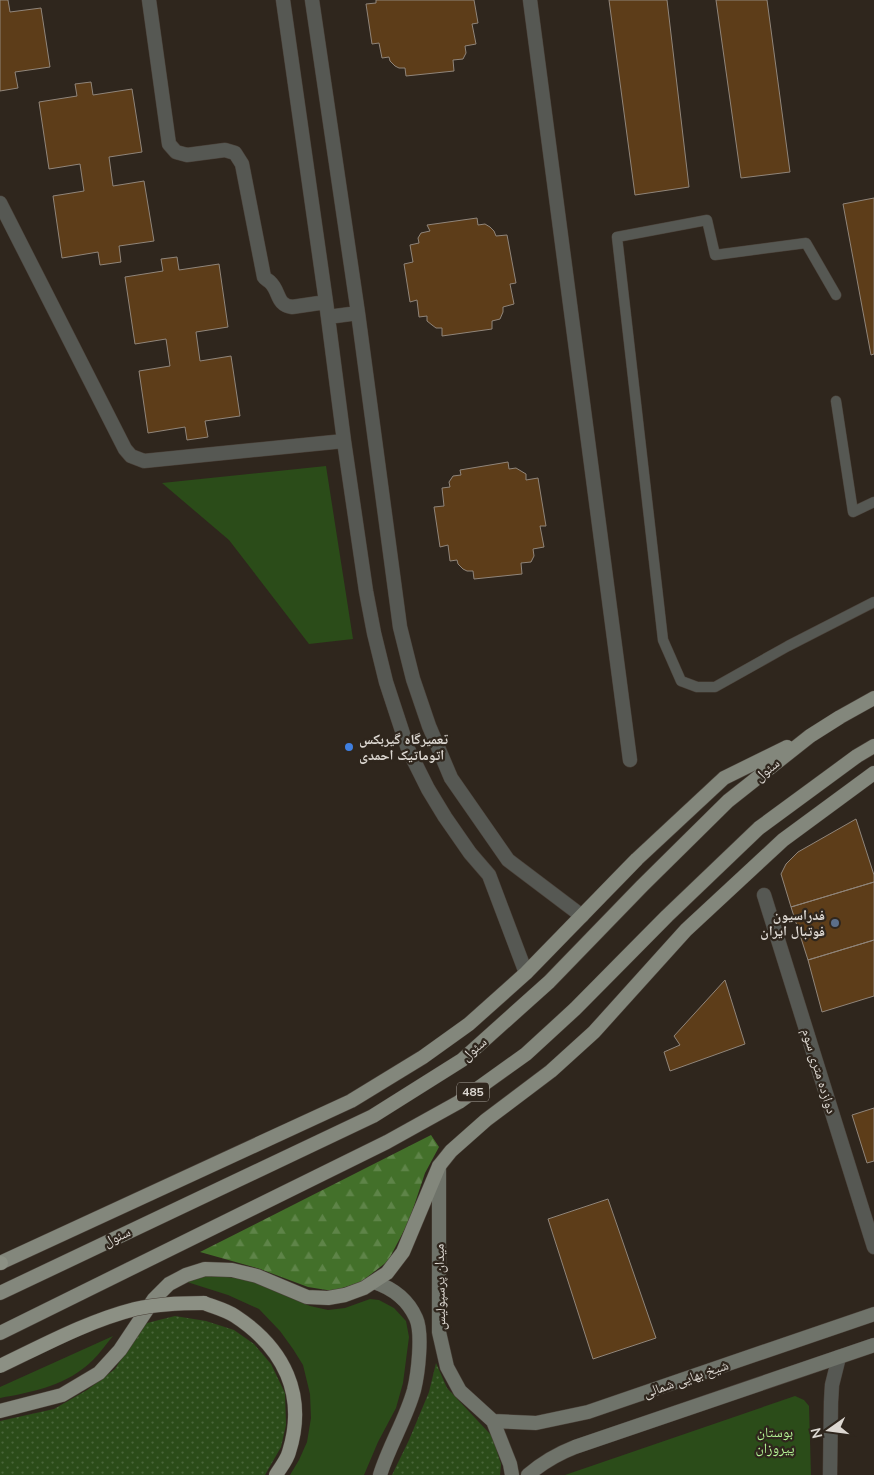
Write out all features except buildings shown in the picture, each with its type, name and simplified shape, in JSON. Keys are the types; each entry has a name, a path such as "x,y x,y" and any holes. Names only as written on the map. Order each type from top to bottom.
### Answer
{"highway":[{"path":"0,1366 98,1320 135,1309 168,1304 204,1303 234,1316 265,1339 278,1355 287,1372 294,1395 294,1429 289,1454 276,1475"}],"main road":[{"name":"سئول","path":"0,1293 373,1116 462,1060 549,982 642,886 728,802 810,736 840,716 874,698"},
{"path":"0,1263 351,1101 423,1057 469,1024 526,972 637,858 724,778 810,736"},
{"name":"485","path":"0,1333 387,1142 459,1102 526,1054 575,1009 759,828 857,756 874,746"},
{"path":"0,1411 62,1396 99,1373 120,1350 154,1299 170,1284 186,1275 206,1269 232,1270 257,1276 306,1297 328,1298 346,1295 364,1288 387,1273 403,1252 439,1166 451,1151 464,1138 551,1070 594,1032 686,930 755,865 783,840 874,773"},
{"name":"میدان پرسپولیس","path":"439,1166 439,1332 447,1367 460,1391 493,1421 510,1464 512,1475"},
{"path":"374,1282 388,1286 408,1305 417,1320 419,1342 414,1391 386,1456 380,1475"},
{"name":"شیخ بهایی شمالی","path":"493,1421 536,1423 588,1412 874,1314"},
{"name":"شیخ بهایی شمالی","path":"528,1475 542,1463 575,1447 874,1345"}],"street":[{"path":"149,0 169,144 176,152 187,155 225,150 235,153 242,164 264,277 270,282 282,303 287,307 326,302"},
{"path":"283,0 365,581 374,633 386,682 408,749 445,817 489,875 526,972"},
{"path":"312,0 358,313 400,627 412,679 451,778 508,860 582,916"},
{"path":"530,0 630,760"},
{"path":"0,203 125,449 131,456 144,461 344,441"},
{"path":"328,318 358,313"},
{"name":"دوازده متری سوم","path":"764,895 874,1247"},
{"path":"830,1475 832,1385 839,1357"}],"lane":[{"path":"836,295 806,243 715,255 707,220 617,237 663,640 681,681 697,687 715,687 788,646 874,602"},
{"path":"836,400 854,512 874,502"}],"green space":[{"path":"326,466 353,639 309,644 229,540 162,483"},
{"path":"431,1135 439,1147 425,1173 409,1221 388,1261 361,1282 333,1291 308,1287 260,1269 200,1252"},
{"path":"206,1275 248,1279 310,1306 328,1310 345,1308 370,1299 379,1300 394,1308 406,1321 409,1337 403,1383 396,1408 378,1442 364,1475 290,1475 307,1442 311,1418 310,1394 303,1365 280,1331 259,1309 228,1295 187,1282"},
{"path":"175,1316 206,1321 234,1330 254,1344 271,1364 285,1393 286,1425 281,1447 265,1475 0,1475 0,1421 54,1409 87,1390 115,1369 143,1324"},
{"path":"113,1336 93,1360 73,1376 37,1390 0,1398 0,1387"},
{"path":"436,1363 447,1388 492,1436 501,1464 500,1475 392,1475 429,1392"},
{"name":"بوستان پیروزان","path":"795,1396 804,1400 809,1406 811,1475 565,1475"}],"place":[{"name":"تعمیرگاه گیربکس اتوماتیک احمدی","path":"349,747"},
{"name":"فدراسیون فوتبال ایران","path":"835,923"}]}
